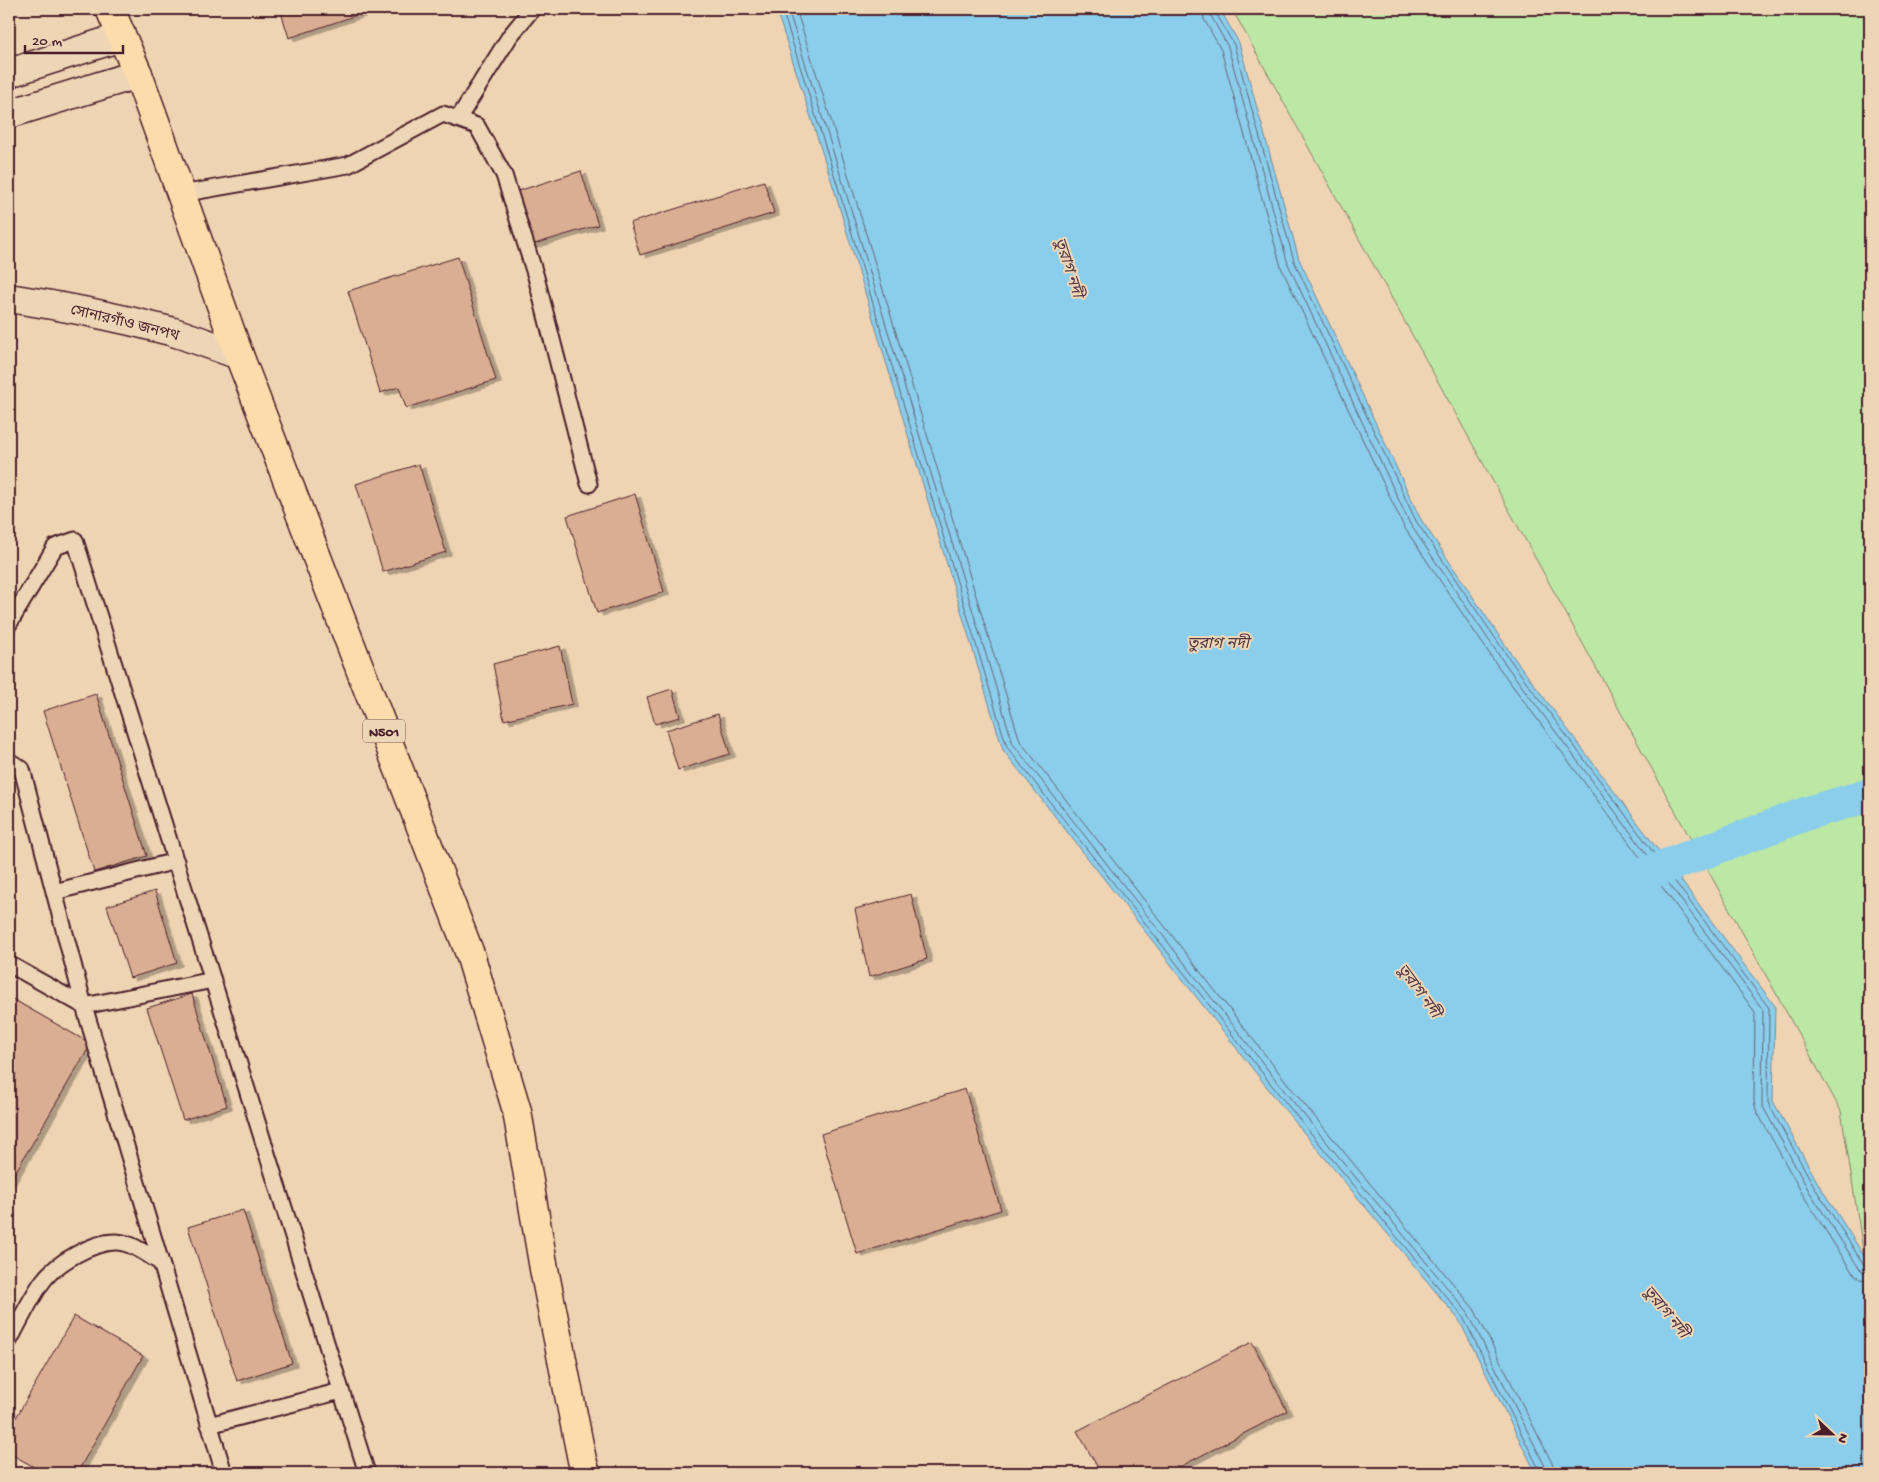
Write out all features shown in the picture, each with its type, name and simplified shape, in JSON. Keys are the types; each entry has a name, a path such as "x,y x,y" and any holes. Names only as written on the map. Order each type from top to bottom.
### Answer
{"highway":[{"name":"N501","path":"110,9 138,74 239,355 470,954 517,1111 544,1270 586,1473"}],"main road":[{"path":"12,71 121,37"},
{"path":"9,114 138,74"},
{"name":"সোনারগাঁও জনপথ","path":"9,298 109,316 171,332 239,355"}],"lane":[{"path":"458,119 510,36 532,9"},
{"path":"181,194 348,165 443,114 477,126 504,175 536,278 590,484"},
{"path":"9,624 56,547 75,540 367,1473"},
{"path":"9,761 22,769 84,1006 224,1473"},
{"path":"54,892 176,861"},
{"path":"9,964 84,1006 213,980"},
{"path":"9,1341 44,1279 73,1255 99,1244 116,1242 135,1247 162,1264"},
{"path":"209,1425 341,1391"}],"green space":[{"path":"1232,9 1870,9 1870,1294 1841,1111"}],"water":[{"name":"তুরাগ নদী","path":"776,9 1220,9 1239,43 1299,259 1420,518 1512,655 1775,1006 1773,1101 1819,1185 1870,1265 1870,1473 1536,1473 1459,1320 1281,1105 1003,750 833,186"}],"building":[{"path":"280,9 365,9 366,12 289,38"},
{"path":"581,171 598,225 531,245 515,192"},
{"path":"764,181 774,213 640,255 630,223"},
{"path":"458,257 496,380 406,408 399,387 380,393 348,291"},
{"path":"419,464 446,552 383,572 356,484"},
{"path":"635,494 664,592 597,613 567,516"},
{"path":"560,646 572,704 504,720 493,664"},
{"path":"672,689 680,717 655,724 647,697"},
{"path":"96,694 147,856 94,872 43,711"},
{"path":"718,714 730,754 678,770 666,730"},
{"path":"155,891 177,963 130,978 107,906"},
{"path":"911,894 927,959 869,977 855,909"},
{"path":"192,994 227,1106 183,1120 147,1008"},
{"path":"9,997 91,1044 9,1183"},
{"path":"965,1089 1001,1210 857,1254 821,1134"},
{"path":"243,1210 292,1363 237,1381 188,1227"},
{"path":"74,1316 143,1356 77,1473 45,1473 9,1453 9,1430"},
{"path":"1252,1342 1287,1411 1168,1473 1101,1473 1077,1431"}],"waterway":[{"path":"1627,882 1808,813 1870,795"}]}
